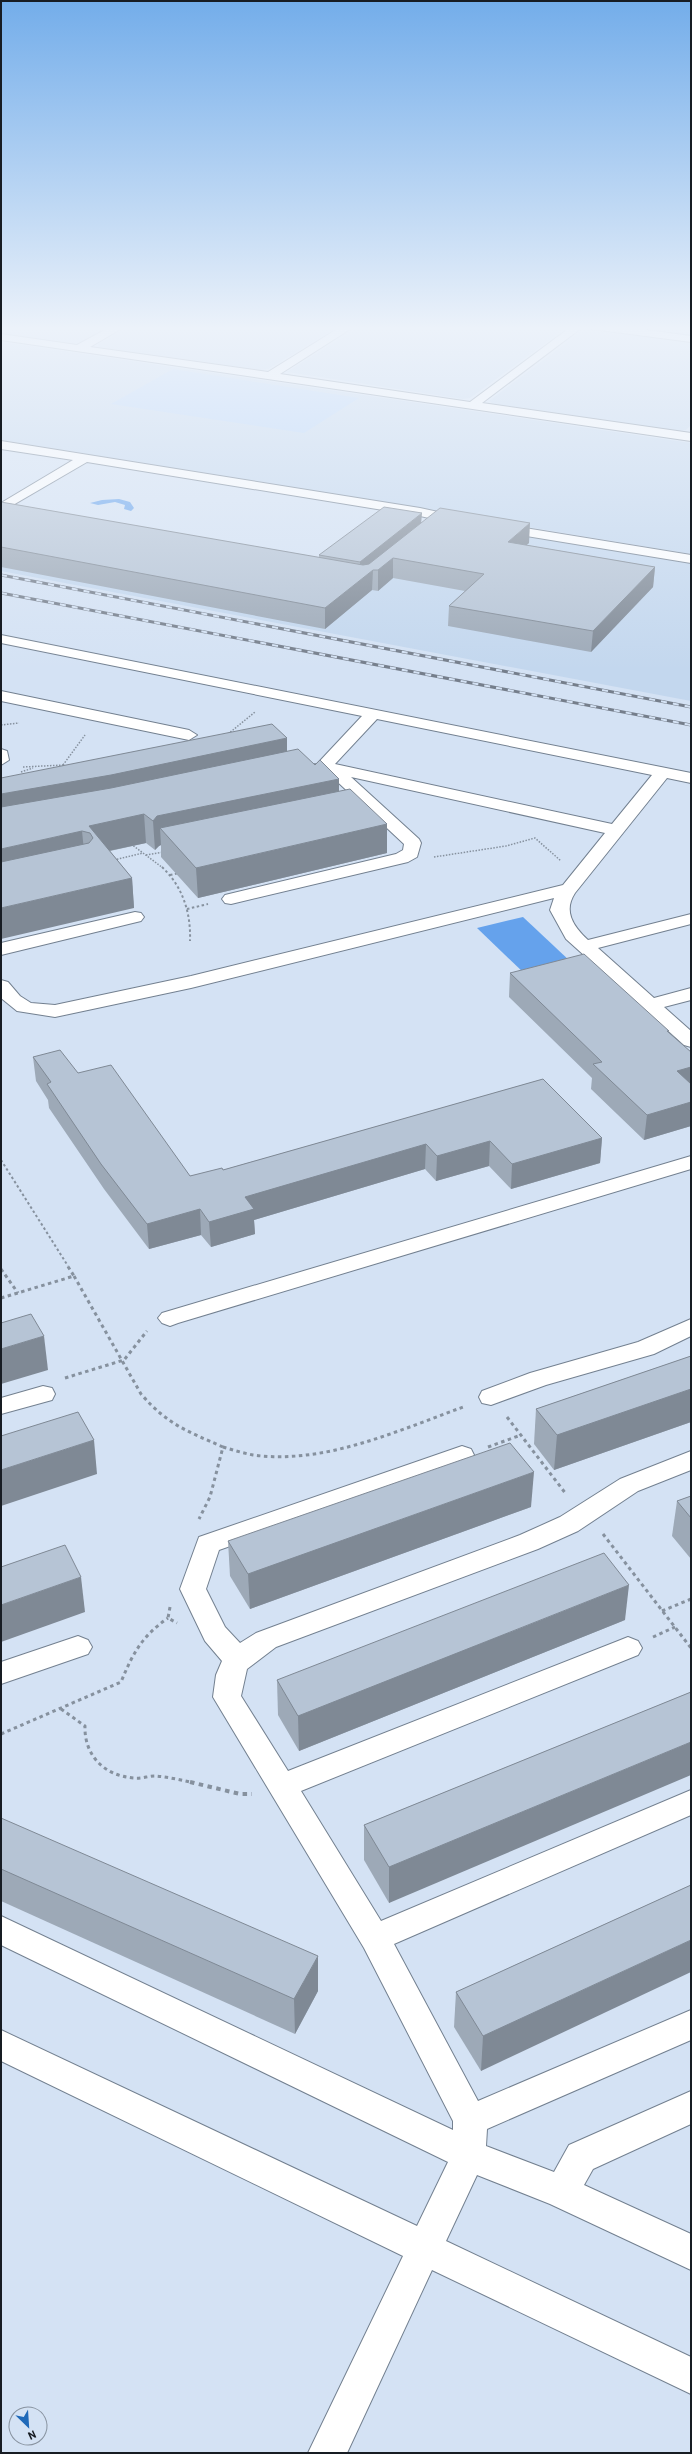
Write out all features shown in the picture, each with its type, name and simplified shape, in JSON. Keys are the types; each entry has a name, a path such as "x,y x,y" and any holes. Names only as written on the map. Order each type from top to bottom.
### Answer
{"street":[{"path":"1,446 420,512 441,518 472,523"},
{"path":"3,514 84,459"},
{"path":"430,527 441,518"},
{"path":"488,526 691,559"},
{"path":"1,639 691,778"},
{"path":"1,696 189,735"},
{"path":"327,768 373,714"},
{"path":"1,754 1,760"},
{"path":"231,899 402,858 411,853 413,843 373,806 327,768"},
{"path":"283,773 327,768 616,830"},
{"path":"663,772 569,890 560,902 559,910 572,935 691,1041"},
{"path":"350,811 373,806"},
{"path":"1,986 7,1002 20,1007 55,1011 199,980 569,890"},
{"path":"1,949 135,917"},
{"path":"584,946 691,919"},
{"path":"650,1005 691,994"},
{"path":"170,1318 691,1162"},
{"path":"491,1397 538,1379 646,1348 691,1327"},
{"path":"1,1406 43,1394"},
{"path":"237,1659 215,1634 193,1590 208,1544 462,1455"},
{"path":"327,2453 423,2247 469,2155 470,2120 375,1938 227,1697 227,1678 237,1659 266,1640 535,1539 569,1524 629,1485 691,1460"},
{"path":"1,1673 78,1647"},
{"path":"282,1786 628,1648"},
{"path":"375,1938 691,1802"},
{"path":"1,1930 469,2155 562,2192 691,2252"},
{"path":"470,2120 691,2025"},
{"path":"1,2046 691,2376"},
{"path":"562,2192 581,2156 691,2107"}],"path":[{"path":"223,736 259,709"},
{"path":"1,726 24,723"},
{"path":"63,766 85,735 80,733"},
{"path":"17,767 71,765"},
{"path":"63,766 65,772"},
{"path":"411,853 433,857 462,854 506,846 535,838 566,866"},
{"path":"127,841 170,875 184,898 188,910 190,921 190,941"},
{"path":"146,856 165,852"},
{"path":"107,862 143,853"},
{"path":"170,875 184,872"},
{"path":"1,1160 74,1276 124,1360 141,1394 153,1408 173,1424 223,1447 240,1453 287,1457 331,1450 491,1397 567,1496"},
{"path":"1,1269 18,1293"},
{"path":"1,1298 74,1276"},
{"path":"43,1394 38,1386 124,1360 156,1319 170,1318"},
{"path":"462,1455 521,1435"},
{"path":"198,1521 210,1497 223,1447"},
{"path":"601,1532 691,1648"},
{"path":"662,1611 691,1599"},
{"path":"1,1734 121,1682 129,1662 149,1631 168,1618 170,1603"},
{"path":"168,1618 180,1625"},
{"path":"61,1709 85,1726 84,1736 86,1749 111,1772 133,1778 154,1776 240,1794 256,1794 282,1786"}],"shaded area":[{"path":"4,441 674,441 691,443 691,554"},
{"path":"1,516 366,583 428,518 691,563 691,701 1,571"}],"water":[{"path":"119,499 130,502 134,508 131,511 124,509 125,505 115,502 98,505 90,503 102,500"},
{"path":"523,917 571,962 525,974 477,928"}],"building":[{"path":"1,502 363,565 369,564 440,508 530,523 508,542 655,567 593,631 449,606 484,574 393,558 378,570 373,570 325,608 1,547"},
{"path":"384,507 422,513 360,562 319,555"},
{"path":"272,724 287,738 111,775 1,794 1,778"},
{"path":"298,749 315,765 320,760 339,779 157,816 153,821 144,814 89,826 132,878 1,908 1,862 89,843 93,838 90,833 82,831 1,849 1,807 111,788"},
{"path":"350,789 387,824 196,868 160,828"},
{"path":"584,954 691,1052 691,1067 677,1071 691,1084 691,1102 647,1115 593,1064 602,1062 510,973"},
{"path":"60,1050 78,1073 111,1065 190,1176 222,1168 223,1170 543,1079 602,1138 512,1164 490,1141 437,1156 426,1144 245,1197 254,1209 209,1222 200,1209 147,1224 101,1164 47,1084 51,1082 33,1057"},
{"path":"31,1314 44,1336 1,1349 1,1323"},
{"path":"691,1356 691,1389 557,1435 536,1409"},
{"path":"78,1412 94,1440 1,1470 1,1436"},
{"path":"510,1443 534,1472 248,1574 228,1541"},
{"path":"691,1496 691,1518 677,1501"},
{"path":"65,1545 81,1577 1,1605 1,1567"},
{"path":"604,1553 629,1585 298,1716 277,1680"},
{"path":"691,1692 691,1742 389,1867 364,1825"},
{"path":"1,1818 318,1956 294,1999 1,1869"},
{"path":"691,1885 691,1940 483,2036 456,1992"}],"railway":[{"path":"1,575 691,707"},
{"path":"1,593 691,725"}]}
